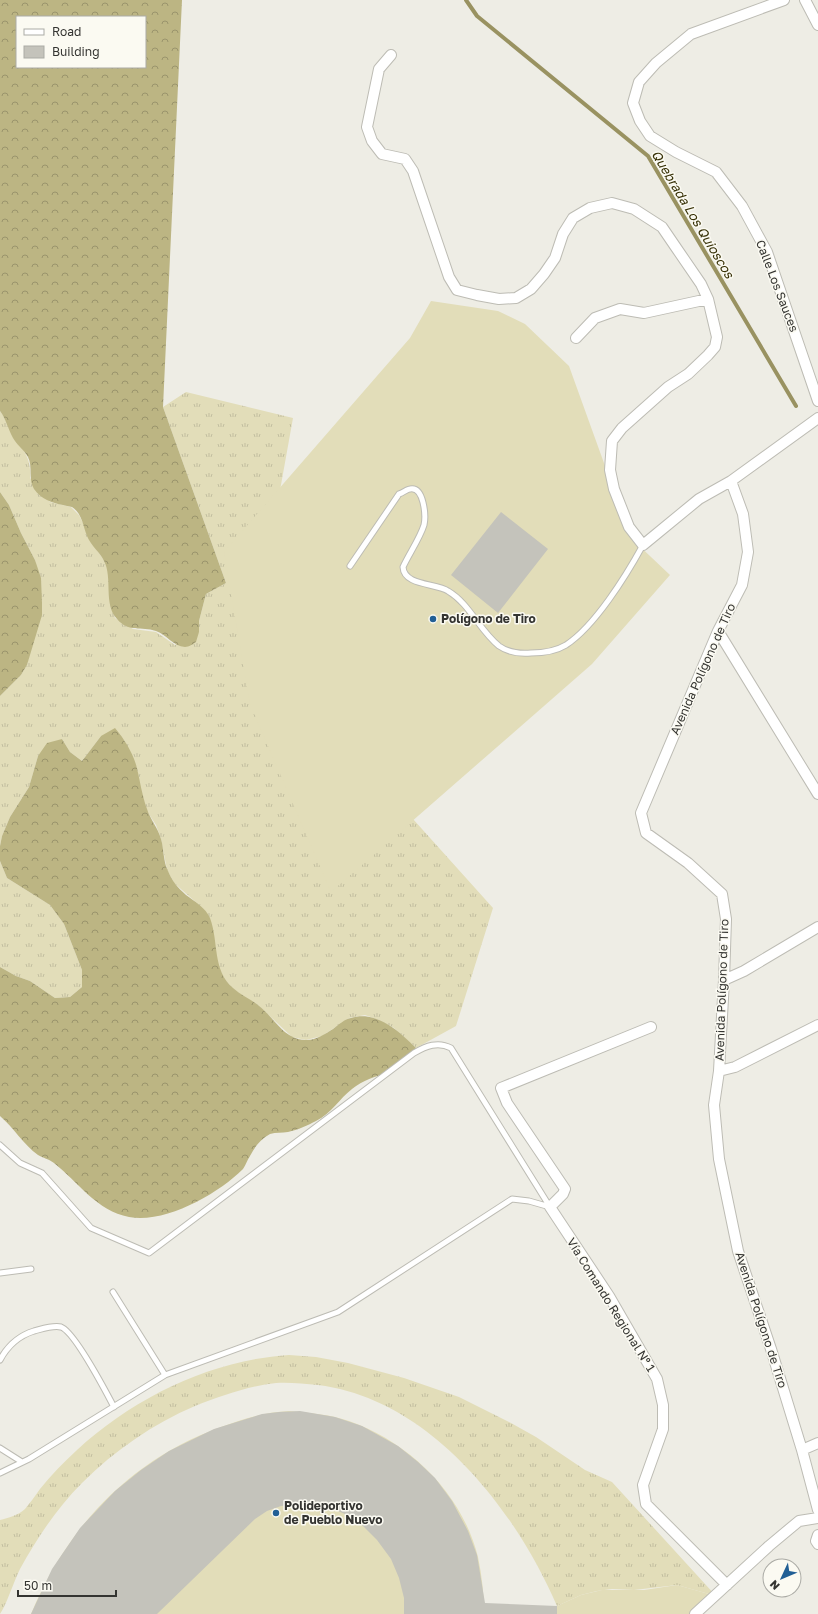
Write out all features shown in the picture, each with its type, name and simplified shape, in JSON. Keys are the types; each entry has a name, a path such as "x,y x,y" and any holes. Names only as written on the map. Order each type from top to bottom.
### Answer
{"street":[{"name":"Calle Los Sauces","path":"784,0 692,34 656,63 639,82 633,102 640,121 650,136 676,152 716,172 742,206 766,252 818,401"},
{"path":"805,0 818,25"},
{"path":"391,55 379,69 367,127 372,142 382,154 404,159 413,171 449,277 457,290 498,299 516,298 531,290 555,258 563,234 573,218 590,208 612,203 634,209 662,227 695,275 708,299 717,337 715,347 688,374 668,387 622,428 612,441 610,470 614,489 629,527 643,545 699,499 731,480 818,418"},
{"path":"576,338 595,318 620,309 644,313 708,299"},
{"name":"Avenida Polígono de Tiro","path":"731,480 743,514 748,552 742,585 718,631 640,813 646,833 688,863 722,894 726,919 724,980 719,1071 714,1105 719,1159 738,1251 771,1349 802,1450 818,1510"},
{"path":"718,631 818,794"},
{"path":"724,980 818,927"},
{"path":"719,1071 735,1067 818,1025"},
{"path":"550,1207 563,1194 565,1189 507,1103 501,1088 651,1027"},
{"name":"Vía Comando Regional Nº 1","path":"550,1207 609,1296 657,1380 663,1405 663,1429 643,1485 646,1504 727,1585"},
{"path":"802,1450 818,1443"},
{"path":"695,1614 769,1546 799,1521 818,1518"},
{"path":"818,1535 816,1541 818,1544"}],"lane":[{"path":"350,566 400,494 411,488 415,489 419,492 424,505 424,524 403,567 403,572 406,577 447,590 468,610 486,634 500,647 516,654 542,653 565,645 586,629 630,570 643,545"},
{"path":"0,1145 20,1163 42,1173 91,1228 149,1253 414,1053 426,1046 439,1044 451,1048 550,1207"},
{"path":"0,1473 22,1462 165,1375 338,1312 512,1199 530,1201 550,1207"},
{"path":"0,1273 31,1269"},
{"path":"113,1292 165,1375"},
{"path":"0,1360 6,1348 23,1335 46,1328 62,1328 73,1336 114,1407"},
{"path":"0,1448 22,1462"}],"green space":[{"path":"0,0 182,0 163,407 226,583 206,594 199,621 199,632 196,642 185,647 177,645 156,631 131,628 117,619 110,606 107,568 102,558 89,540 80,516 72,507 47,500 34,489 31,481 28,457 13,438 0,411"},
{"name":"Polígono de Tiro","path":"431,301 498,311 525,324 569,366 631,538 670,575 592,664 331,892 250,704 224,552 410,338"},
{"path":"186,392 293,418 253,641 493,908 456,1026 416,1048 394,1028 365,1015 349,1018 322,1036 306,1040 292,1037 258,1005 232,988 222,976 198,904 174,883 167,870 161,839 156,825 147,811 139,784 137,768 124,740 101,736 82,761 70,752 62,739 38,756 29,787 10,817 2,836 0,846 0,696 21,675 27,665 42,603 35,560 9,505 0,492 0,411 27,457 30,478 50,502 71,507 79,515 87,535 105,562 109,573 111,606 115,618 133,629 156,632 175,645 199,632 199,621 206,594 226,583 163,407"},
{"path":"0,492 9,505 35,560 41,578 42,615 27,665 21,675 0,696"},
{"path":"115,728 128,747 135,762 145,804 148,813 160,835 166,867 173,881 180,890 206,911 210,918 213,927 219,964 226,981 239,993 264,1010 285,1032 297,1039 309,1040 316,1038 333,1029 342,1022 360,1016 378,1019 395,1029 416,1048 403,1064 395,1069 360,1083 347,1093 322,1118 295,1130 272,1133 267,1136 256,1146 243,1169 220,1188 190,1205 158,1216 143,1218 129,1217 107,1209 88,1195 54,1163 33,1151 0,1116 0,967 16,976 30,981 55,998 70,997 82,987 82,970 64,924 50,905 7,878 0,861 2,836 10,817 29,787 38,756 47,743 62,739 70,752 82,761 101,736"},
{"path":"0,861 7,878 50,905 64,924 82,970 82,987 70,997 55,998 30,981 16,976 0,967"},
{"path":"289,1355 316,1357 348,1363 404,1378 459,1397 536,1437 585,1470 612,1482 716,1596 677,1585 634,1590 612,1589 581,1595 557,1606 539,1569 518,1533 492,1497 464,1464 432,1436 397,1412 359,1395 318,1385 276,1383 245,1389 195,1406 164,1421 121,1449 82,1483 48,1524 20,1569 0,1614 0,1520 17,1515 23,1511 62,1464 77,1450 124,1414 149,1398 176,1384 231,1364 260,1358"},
{"name":"Polideportivo de Pueblo Nuevo","path":"289,1411 334,1417 371,1430 412,1456 430,1473 446,1491 460,1512 470,1534 481,1571 484,1614 31,1614 46,1582 63,1553 83,1525 106,1500 131,1477 158,1457 188,1441 221,1427 254,1416"},
{"path":"677,1585 716,1596 695,1614 557,1614 557,1606 581,1595 602,1590 644,1590"}],"building":[{"path":"501,512 548,549 498,613 451,575"},
{"name":"Polideportivo de Pueblo Nuevo","path":"300,1411 335,1417 362,1426 398,1446 435,1478 452,1501 468,1531 477,1555 485,1603 557,1606 557,1614 404,1614 404,1598 399,1578 391,1559 377,1540 360,1523 345,1514 326,1506 306,1503 281,1506 267,1511 255,1519 157,1614 31,1614 52,1569 80,1528 115,1491 141,1470 169,1451 214,1429 262,1414"}],"waterway":[{"name":"Quebrada Los Quioscos","path":"466,0 477,16 648,156 796,406"}],"place":[{"name":"Polígono de Tiro","path":"433,619"},
{"name":"Polideportivo de Pueblo Nuevo","path":"276,1513"}]}
